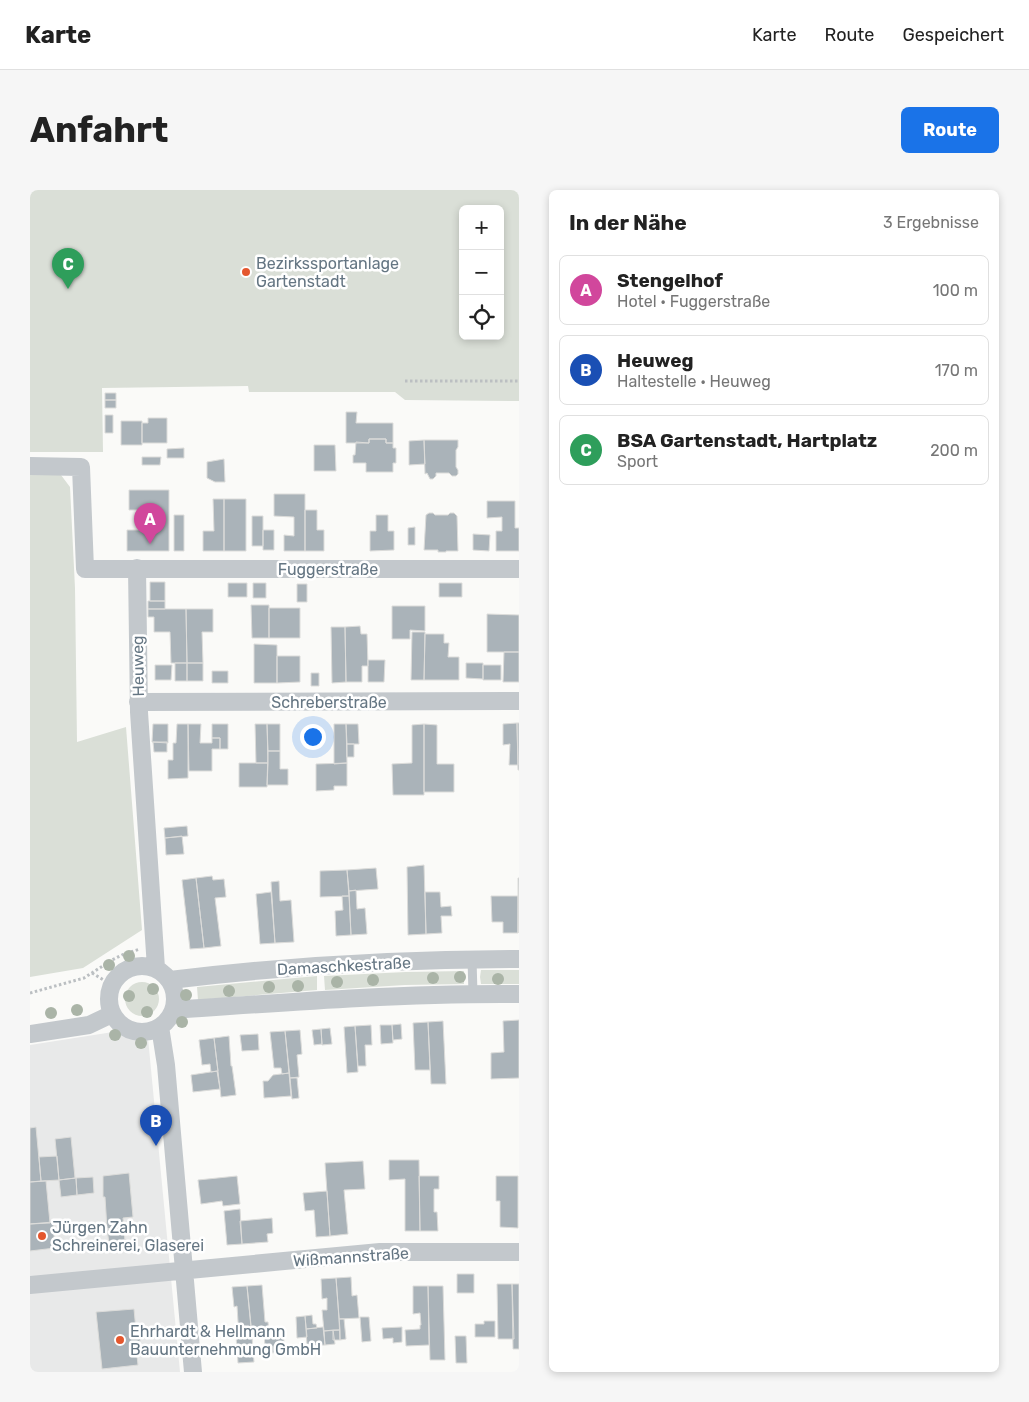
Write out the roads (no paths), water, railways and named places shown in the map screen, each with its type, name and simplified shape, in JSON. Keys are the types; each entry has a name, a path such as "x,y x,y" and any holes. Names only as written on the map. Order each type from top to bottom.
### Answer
{"street":[{"path":"30,466 81,467 85,569 137,568"},
{"name":"Fuggerstraße","path":"137,568 519,569"},
{"name":"Heuweg","path":"137,568 138,702 156,968"},
{"name":"Schreberstraße","path":"138,702 519,701"},
{"name":"Damaschkestraße","path":"170,980 320,966 519,960"},
{"path":"137,966 156,968 170,980 176,1000 174,1010 170,1018 160,1027 146,1032 136,1032 118,1022 112,1014 109,998 112,985 119,974 127,969 137,966"},
{"name":"Damaschkestraße","path":"174,1010 322,1000 519,994"},
{"path":"30,1034 89,1025 112,1014"},
{"path":"160,1027 166,1065 193,1372"},
{"name":"Wißmannstraße","path":"30,1285 380,1252 519,1252"}],"lane":[{"path":"472,960 473,994"}],"place":[{"name":"Bezirkssportanlage Gartenstadt","path":"246,272"},
{"name":"BSA Gartenstadt, Hartplatz","path":"68,289"},
{"name":"Stengelhof","path":"150,544"},
{"name":"Heuweg","path":"156,1146"},
{"name":"Jürgen Zahn Schreinerei, Glaserei","path":"42,1236"},
{"name":"Ehrhardt & Hellmann Bauunternehmung GmbH","path":"120,1340"}]}
